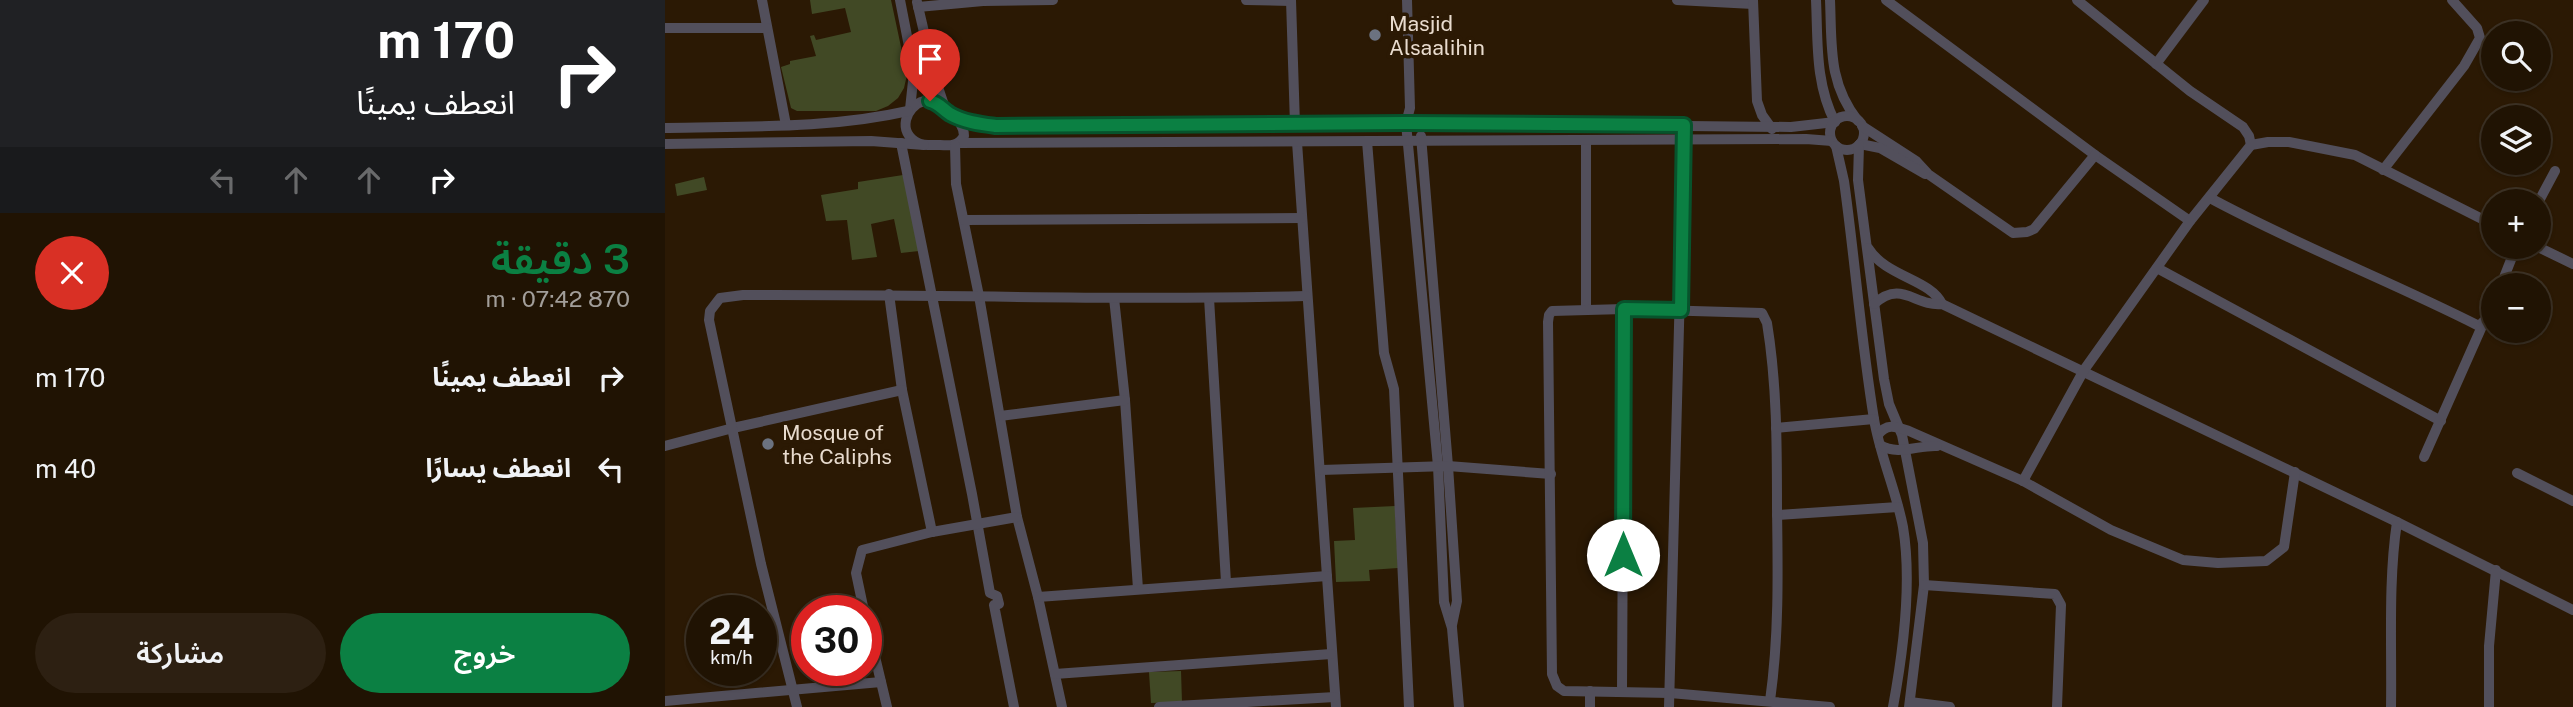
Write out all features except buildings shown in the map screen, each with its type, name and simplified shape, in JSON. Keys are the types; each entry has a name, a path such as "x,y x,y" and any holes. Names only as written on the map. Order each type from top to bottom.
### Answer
{"street":[{"path":"762,0 786,125"},
{"path":"900,0 913,72 909,110 905,118 907,132 917,143 924,145"},
{"path":"954,167 957,144 964,136 963,127 949,113 934,75 917,4 1053,0"},
{"path":"1246,0 1291,1 1295,125"},
{"path":"1407,0 1410,108 1406,123 1443,466"},
{"path":"1677,0 1753,2 1757,101 1762,115 1772,127 1772,139"},
{"path":"1817,0 1821,83 1835,122"},
{"path":"1830,0 1834,70 1842,97 1860,123 1863,138 1857,168 1886,392 1904,450 1923,543 1924,585 1909,704 1950,707"},
{"path":"1887,0 2095,155 2190,221"},
{"path":"2077,0 2190,91 2243,127 2251,145"},
{"path":"2156,64 2204,0"},
{"path":"2383,170 2464,66 2480,38 2477,28 2452,0"},
{"path":"665,28 767,28"},
{"path":"665,128 786,125 868,119 909,110 918,103 930,101 971,122 996,126 1406,123 1772,127 1806,126 1835,122 1847,117 1916,161 1928,174 2006,230 2020,234 2039,223 2095,155"},
{"path":"1743,139 1743,126 1753,115 1757,101"},
{"path":"1410,108 1420,124 1422,140 1443,466 1444,601 1452,628 1459,707"},
{"path":"1835,122 1831,128 1844,181 1874,419 1898,507 1905,544 1906,582 1893,707"},
{"path":"1669,707 1684,125"},
{"path":"665,144 871,141 936,145 1772,139 1834,144 1848,150 1860,144 1880,148 1916,170 1928,174"},
{"path":"1586,140 1586,309"},
{"path":"1367,141 1384,353 1394,389 1409,707"},
{"path":"1159,707 1336,702 1297,142"},
{"path":"2023,481 2084,370 2190,221 2251,145 2289,142 2355,155 2481,219"},
{"path":"901,143 990,593 997,596 999,604 994,605 1014,707"},
{"path":"936,145 944,151 954,167 1017,517 1062,707"},
{"path":"2545,189 2555,171"},
{"path":"2210,198 2259,225 2481,325"},
{"path":"964,220 1302,218"},
{"path":"1868,247 1880,263 1936,294 1943,304"},
{"path":"2551,253 2572,262"},
{"path":"2157,268 2441,421"},
{"path":"1874,303 1886,295 1901,293 1943,304 2295,472 2573,610"},
{"path":"797,707 761,564 709,320 714,303 720,298 743,295 889,294 1114,298 1306,296"},
{"path":"889,294 902,390 932,532"},
{"path":"1114,298 1125,400 1138,589"},
{"path":"1209,298 1226,582"},
{"path":"1622,692 1624,309"},
{"path":"1770,701 1776,660 1776,428 1769,334 1762,313 1624,309 1552,311 1549,314 1553,681 1562,690 1670,693 1830,707"},
{"path":"2424,457 2481,329"},
{"path":"665,446 902,390"},
{"path":"1000,416 1125,400"},
{"path":"1776,428 1874,419"},
{"path":"1879,440 1887,427 1898,428 2023,481 2111,530 2183,560 2218,563 2266,561 2284,547 2295,472"},
{"path":"1879,440 1892,451 1940,446"},
{"path":"1321,470 1443,466 1551,474"},
{"path":"2517,473 2573,501"},
{"path":"1777,515 1898,507"},
{"path":"861,595 856,573 862,550 932,532 1017,517"},
{"path":"2391,707 2391,613 2397,522"},
{"path":"2489,707 2489,646 2496,570"},
{"path":"1038,597 1327,576"},
{"path":"1924,585 2056,594 2061,605 2057,707"},
{"path":"1055,674 1331,654"},
{"path":"665,701 681,703 838,686"},
{"path":"882,686 887,707"},
{"path":"1590,691 1590,707"}],"green space":[{"path":"810,0 891,0 907,75 898,98 876,111 797,111 791,108 781,67 790,64 790,61 816,56 810,36 814,35 816,40 851,32 845,8 812,14"},
{"path":"903,175 919,251 901,253 894,219 871,224 877,257 852,260 847,220 826,221 821,195 858,189 858,182"},
{"path":"704,177 707,190 677,196 675,184"},
{"path":"1395,506 1398,568 1369,570 1370,581 1336,582 1334,541 1355,540 1353,508"},
{"path":"1181,671 1182,702 1151,703 1149,672"}],"place":[{"name":"Masjid Alsaalihin","path":"1375,35"},
{"name":"Mosque of the Caliphs","path":"768,444"}],"route":[{"path":"930,101 942,106 951,115 983,125 996,126 1406,123 1684,125 1681,310 1624,309 1623,555"}]}
